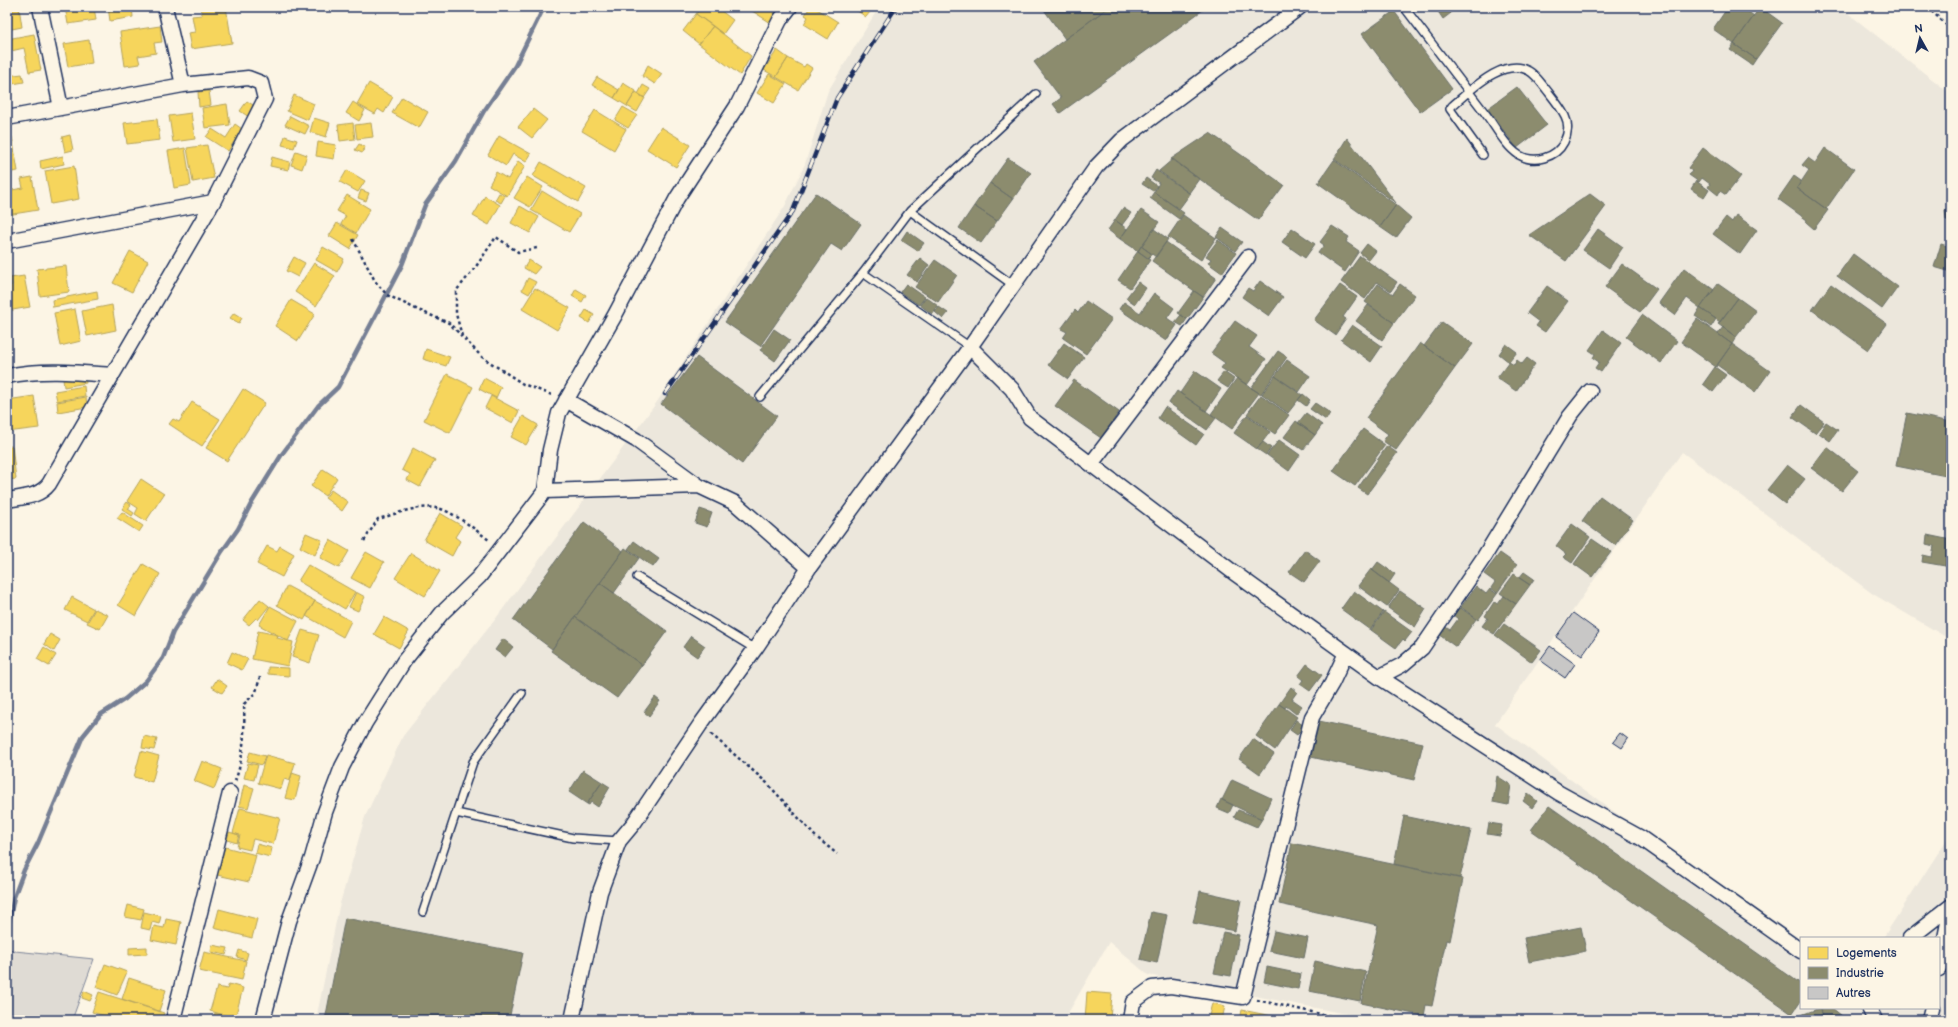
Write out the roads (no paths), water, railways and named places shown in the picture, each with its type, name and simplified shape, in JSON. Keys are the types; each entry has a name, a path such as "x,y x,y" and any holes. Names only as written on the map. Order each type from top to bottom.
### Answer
{"street":[{"path":"40,7 61,108"},
{"path":"165,7 183,85"},
{"path":"263,1020 289,921 312,858 324,812 342,767 365,723 404,661 442,614 479,577 545,491 550,450 559,413 616,315 677,198 736,106 780,20 790,7"},
{"path":"572,1020 600,892 619,841 634,823 700,725 755,649 809,568 970,346 1096,167 1122,140 1300,7"},
{"path":"7,118 183,85 248,78 261,83 265,99 213,202 44,491 36,495 7,500"},
{"path":"7,241 213,202"},
{"path":"1091,464 1248,257"},
{"path":"970,346 1012,389 1030,418 1259,591 1379,677 1559,792 1642,838 1800,950"},
{"path":"7,376 29,372 58,370 111,375"},
{"path":"1379,677 1402,665 1422,648 1484,557 1570,416 1590,391"},
{"path":"566,400 636,440 698,486 735,503 809,568"},
{"path":"545,491 698,486"},
{"path":"1130,1020 1133,1002 1152,988 1171,986 1243,997 1312,717 1332,683 1346,653"},
{"path":"173,1020 230,793"},
{"path":"1911,937 1951,906"},
{"path":"1940,964 1951,906"},
{"path":"1870,1009 1875,1020"},
{"path":"1929,1020 1932,1009"}],"lane":[{"path":"1404,7 1469,93 1510,147 1520,155 1532,159 1544,158 1555,153 1564,143 1568,132 1567,119 1561,108 1539,80 1529,71 1517,67 1505,68 1494,74 1469,93 1452,106 1450,109 1483,155"},
{"path":"760,397 863,272 910,211 1036,94"},
{"path":"910,211 1013,285"},
{"path":"863,272 970,346"},
{"path":"637,577 755,649"},
{"path":"423,912 473,762 522,692"},
{"path":"456,813 573,838 619,841"}],"waterway":[{"path":"7,932 14,897 24,870 38,843 83,736 100,715 125,699 146,681 163,658 173,632 221,553 238,529 251,504 282,454 318,406 338,387 402,265 425,205 456,161 484,111 515,66 544,7"}],"railway":[{"path":"665,394 793,211 837,98 896,7"}]}
